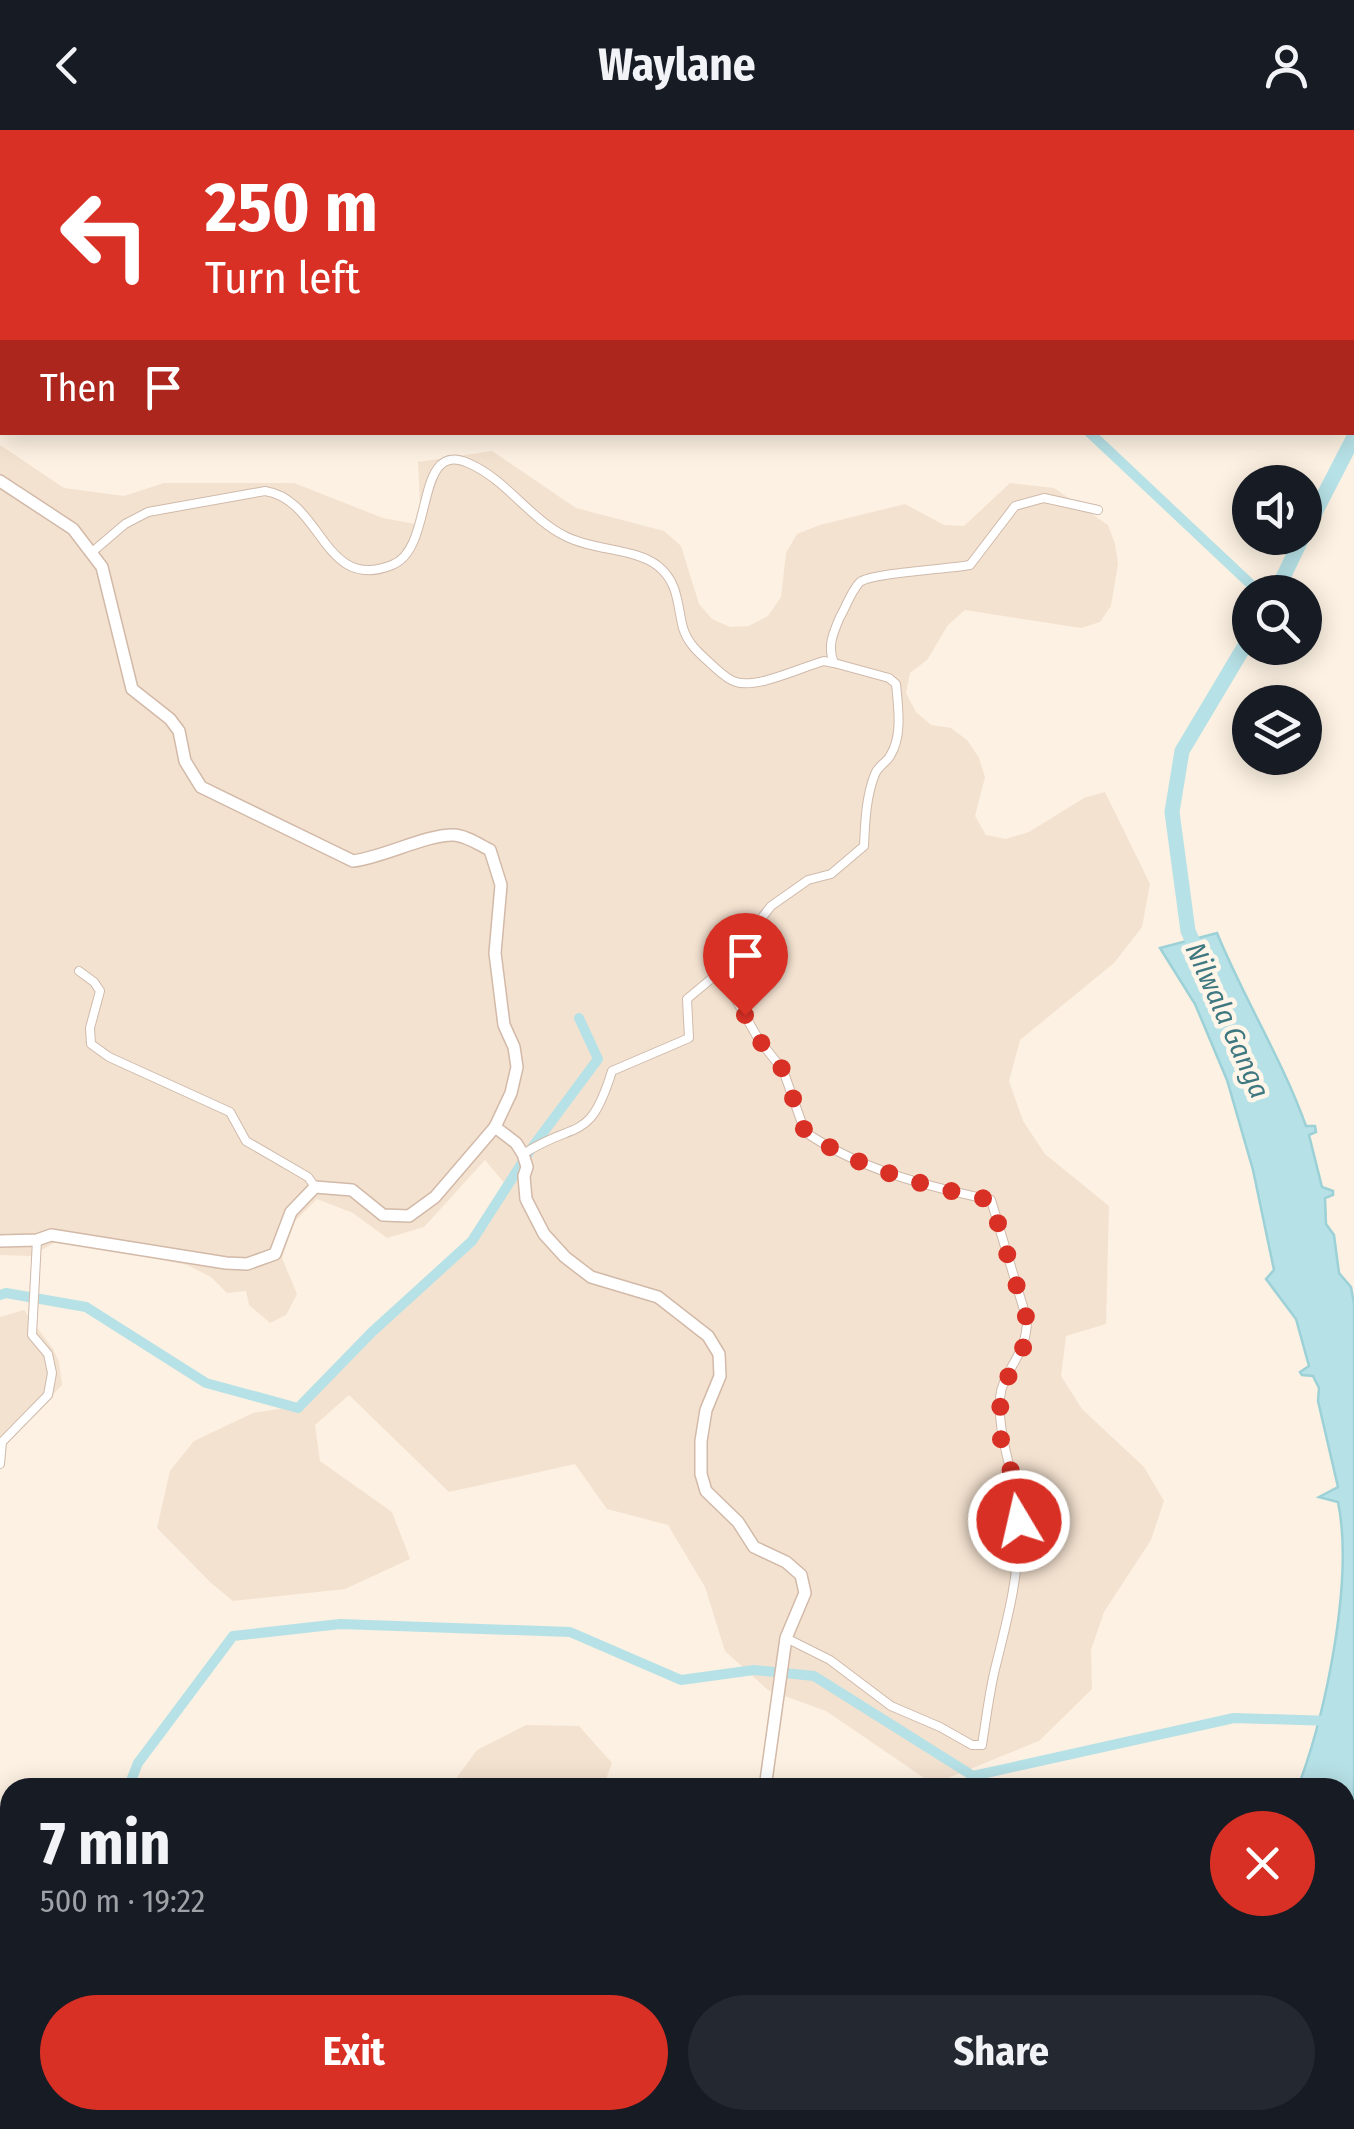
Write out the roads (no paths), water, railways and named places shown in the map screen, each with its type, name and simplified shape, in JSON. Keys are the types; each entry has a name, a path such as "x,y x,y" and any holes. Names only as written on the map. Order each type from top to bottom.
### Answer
{"street":[{"path":"91,554 125,524 148,512 265,491 299,508 348,567 370,570 392,565 408,552 425,514 436,467 456,460 467,462 504,485 568,538 639,555 658,566 673,582 688,639 727,677 747,684 824,661 889,678 896,684 897,736 890,757 876,770 864,846 831,874 808,880 771,906 723,970 687,999 689,1038 612,1070 603,1100 590,1122 529,1150"},
{"path":"0,481 73,530 102,567 132,690 179,730 185,761 201,787 353,861 380,857 455,834 490,850 502,885 495,953 504,1025 514,1047 517,1067 511,1094 495,1127 435,1198 409,1216 383,1215 352,1190 316,1187 308,1177 246,1142 230,1112 123,1064 91,1044 90,1028 100,991 79,972"},
{"path":"834,663 829,652 834,630 857,584 871,576 937,572 970,565 1015,506 1044,498 1098,510"},
{"path":"729,960 731,990 759,1040 783,1070 805,1132 866,1164 920,1185 991,1200 1027,1320 1027,1340 1000,1393 1001,1440 1015,1484 1019,1521 1018,1574 994,1673 982,1745 972,1746 891,1706 830,1660 786,1638"},
{"path":"495,1127 529,1150"},
{"path":"529,1150 524,1176 526,1199 544,1234 564,1257 591,1277 658,1297 708,1336 718,1354 720,1376 706,1410 701,1441 701,1474 706,1491 738,1522 754,1548 786,1562 801,1575 806,1593 786,1638 766,1778"},
{"path":"0,1240 37,1240 52,1235 247,1264 276,1254 291,1212 316,1187"},
{"path":"0,1464 2,1442 48,1395 52,1373 48,1354 32,1335 37,1240"}],"water":[{"path":"1217,933 1306,1126 1315,1126 1316,1132 1309,1135 1322,1187 1333,1191 1333,1195 1325,1198 1326,1224 1334,1235 1339,1273 1351,1287 1354,1304 1354,1778 1301,1778 1327,1685 1342,1569 1338,1502 1319,1497 1338,1487 1318,1401 1319,1388 1313,1376 1300,1372 1309,1366 1296,1319 1266,1279 1274,1270 1253,1170 1227,1080 1195,1004 1160,948"}],"waterway":[{"path":"1092,435 1241,575"},
{"name":"Nilwala Ganga","path":"1322,499 1354,437"},
{"name":"Nilwala Ganga","path":"1284,575 1294,555"},
{"name":"Nilwala Ganga","path":"1199,955 1188,931 1172,812 1182,751 1233,665"},
{"path":"0,1295 86,1307 206,1383 298,1408 372,1332 472,1241 531,1149 598,1059 579,1018"},
{"path":"132,1778 138,1763 233,1636 340,1624 570,1632 681,1680 754,1670 814,1676 973,1776 1234,1718 1332,1721"}]}
